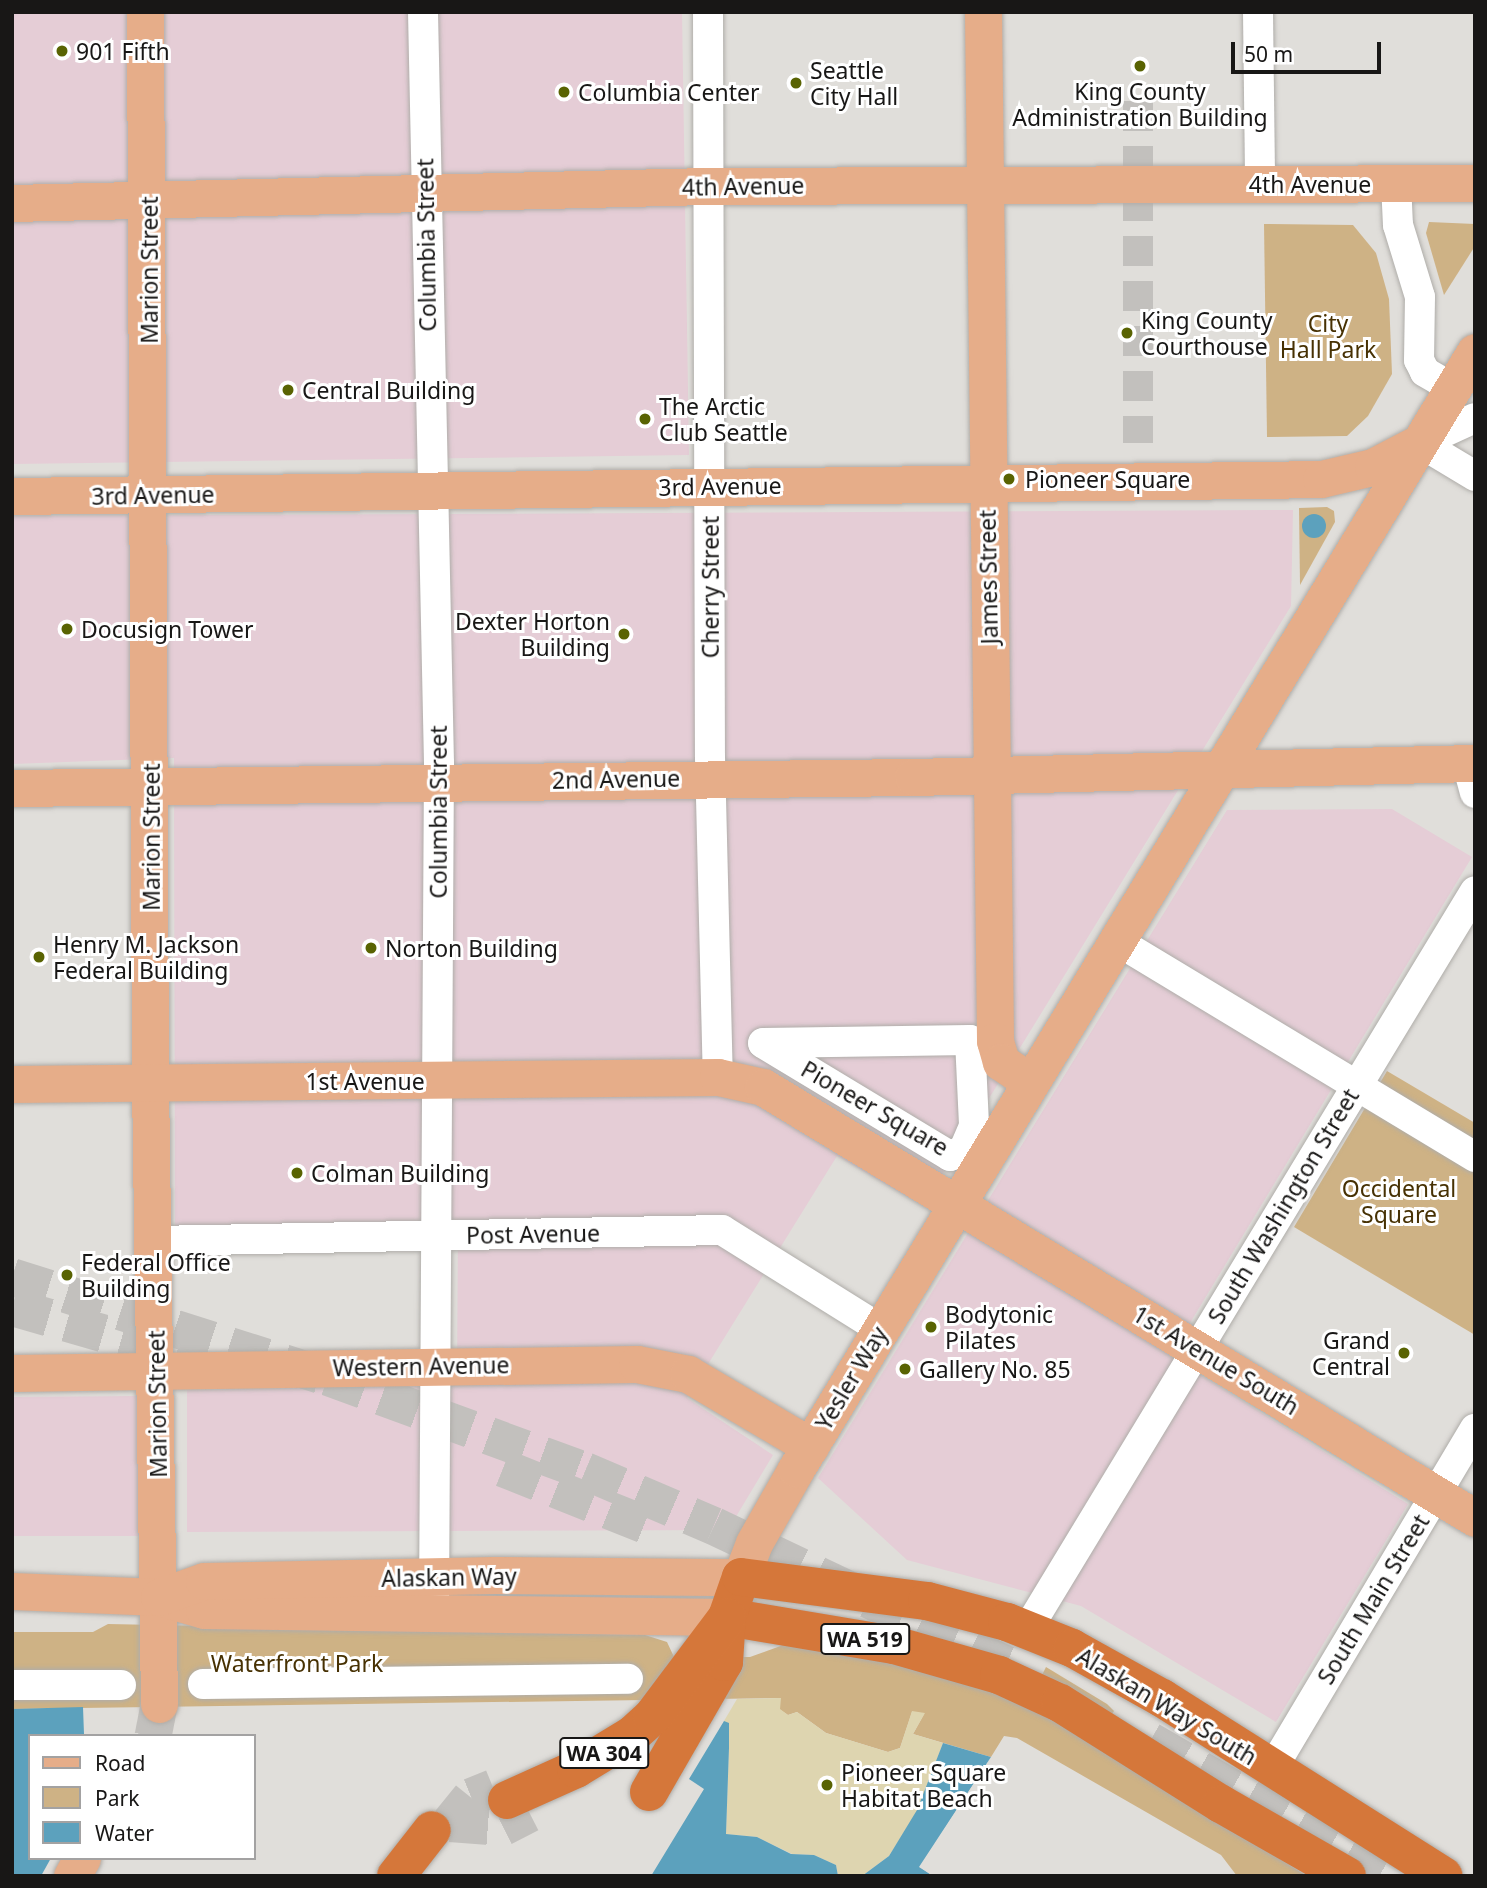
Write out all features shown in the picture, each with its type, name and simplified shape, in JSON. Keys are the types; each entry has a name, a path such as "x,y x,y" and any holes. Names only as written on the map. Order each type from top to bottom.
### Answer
{"highway":[{"name":"Alaskan Way South","path":"741,1577 927,1601 1027,1630 1115,1671 1444,1876"},
{"name":"WA 304","path":"649,1792 724,1662 727,1617 741,1577"},
{"name":"WA 304","path":"510,1800 576,1769 632,1735 652,1717 727,1617"},
{"name":"WA 519","path":"727,1617 894,1645 999,1675 1060,1703 1182,1780 1347,1876"},
{"path":"396,1876 432,1830"}],"main road":[{"name":"Marion Street","path":"145,12 149,203 150,1083 157,1372 159,1704"},
{"name":"James Street","path":"983,12 995,1041 1001,1062 1031,1082"},
{"name":"4th Avenue","path":"12,203 149,203 709,186 1475,183"},
{"name":"Yesler Way","path":"741,1577 754,1543 810,1446 1475,352"},
{"name":"3rd Avenue","path":"12,496 1321,479 1373,467 1420,443"},
{"name":"2nd Avenue","path":"12,788 1221,770 1472,773"},
{"name":"1st Avenue","path":"12,1084 718,1077 763,1087 963,1193"},
{"name":"1st Avenue South","path":"963,1193 1203,1339 1453,1485 1475,1518"},
{"name":"Western Avenue","path":"12,1373 637,1364 667,1369 710,1386 810,1446"},
{"name":"Alaskan Way","path":"21,1595 159,1597 204,1581 434,1594 741,1577"},
{"name":"Alaskan Way","path":"434,1594 482,1616 727,1617"},
{"path":"72,1876 81,1860"}],"street":[{"name":"Columbia Street","path":"423,12 423,194 439,782 434,1594"},
{"name":"Cherry Street","path":"708,12 710,778 718,1077"},
{"path":"1258,12 1260,184"},
{"path":"1396,183 1398,225 1419,297 1419,360 1425,372 1453,388"},
{"path":"1420,443 1475,418"},
{"path":"1420,443 1475,476"},
{"name":"South Washington Street","path":"1027,1630 1475,891"},
{"path":"1117,941 1475,1157"},
{"name":"Pioneer Square","path":"970,1040 976,1114 970,1139 964,1150 950,1156 763,1043 970,1040"},
{"name":"Post Avenue","path":"155,1241 722,1230 869,1322 883,1325"},
{"name":"South Main Street","path":"1272,1769 1453,1485 1475,1429"},
{"path":"203,1684 628,1679"},
{"path":"12,1685 121,1685"}],"shaded area":[{"path":"12,12 682,12 689,455 12,464"},
{"path":"1293,510 1291,606 923,1206 837,1156 687,1398 773,1455 728,1530 187,1532 187,1390 457,1385 458,1226 175,1230 174,758 12,764 12,516"},
{"path":"1392,809 1472,857 1170,1356 1408,1504 1276,1722 1081,1606 907,1560 818,1478 1227,810"},
{"path":"141,1396 142,1536 12,1536 12,1397"}],"green space":[{"path":"1429,222 1475,224 1475,246 1444,295 1426,233"},
{"name":"City Hall Park","path":"1264,224 1353,225 1376,253 1389,299 1392,374 1368,416 1347,436 1267,437"},
{"path":"1327,507 1334,511 1335,522 1300,585 1299,508"},
{"name":"Occidental Square","path":"1387,1071 1475,1123 1475,1335 1294,1227"},
{"name":"Waterfront Park","path":"108,1624 645,1635 667,1642 674,1657 750,1657 786,1644 846,1650 961,1678 1057,1722 1307,1876 1237,1876 1221,1855 1017,1738 1004,1736 991,1757 913,1734 924,1714 912,1712 900,1748 888,1752 826,1733 797,1712 788,1715 779,1709 780,1698 12,1709 12,1632 93,1632"},
{"path":"1046,1667 1107,1704 1114,1711 1110,1717 1040,1679"}],"sand":[{"name":"Pioneer Square Habitat Beach","path":"781,1698 780,1709 788,1715 797,1712 826,1733 888,1752 900,1748 912,1711 925,1713 913,1734 943,1743 918,1810 889,1856 862,1876 838,1876 836,1865 814,1855 792,1854 757,1837 726,1834 729,1748 724,1721 737,1699"}],"water":[{"path":"1314,514 1323,517 1326,526 1323,535 1314,538 1305,535 1302,526 1305,517"},
{"path":"83,1707 84,1734 28,1734 28,1860 50,1860 41,1876 12,1876 12,1709"},
{"path":"724,1721 729,1723 726,1834 757,1837 791,1854 814,1855 836,1865 838,1876 651,1876 704,1789 689,1779"},
{"path":"943,1743 991,1757 920,1867 933,1876 862,1876 889,1856 917,1810"}],"pier":[{"path":"993,1754 924,1866 933,1876 919,1867"}],"tunnel":[{"path":"1138,101 1138,443"},
{"path":"12,1277 328,1377 585,1471 714,1526 1017,1670"},
{"path":"12,1307 185,1357"},
{"path":"503,1468 648,1526"},
{"path":"153,1734 159,1704"},
{"path":"1150,1741 1385,1876"},
{"path":"450,1823 471,1797 493,1788"},
{"path":"450,1823 503,1827 530,1813"}],"place":[{"name":"901 Fifth","path":"62,51"},
{"name":"King County Administration Building","path":"1140,66"},
{"name":"Seattle City Hall","path":"796,83"},
{"name":"Columbia Center","path":"564,92"},
{"name":"King County Courthouse","path":"1127,333"},
{"name":"Central Building","path":"288,390"},
{"name":"The Arctic Club Seattle","path":"645,419"},
{"name":"Pioneer Square","path":"1009,479"},
{"name":"Docusign Tower","path":"67,629"},
{"name":"Dexter Horton Building","path":"624,634"},
{"name":"Norton Building","path":"371,948"},
{"name":"Henry M. Jackson Federal Building","path":"39,957"},
{"name":"Colman Building","path":"297,1173"},
{"name":"Federal Office Building","path":"67,1275"},
{"name":"Bodytonic Pilates","path":"931,1327"},
{"name":"Grand Central","path":"1404,1353"},
{"name":"Gallery No. 85","path":"905,1369"},
{"name":"Pioneer Square Habitat Beach","path":"827,1785"}]}
